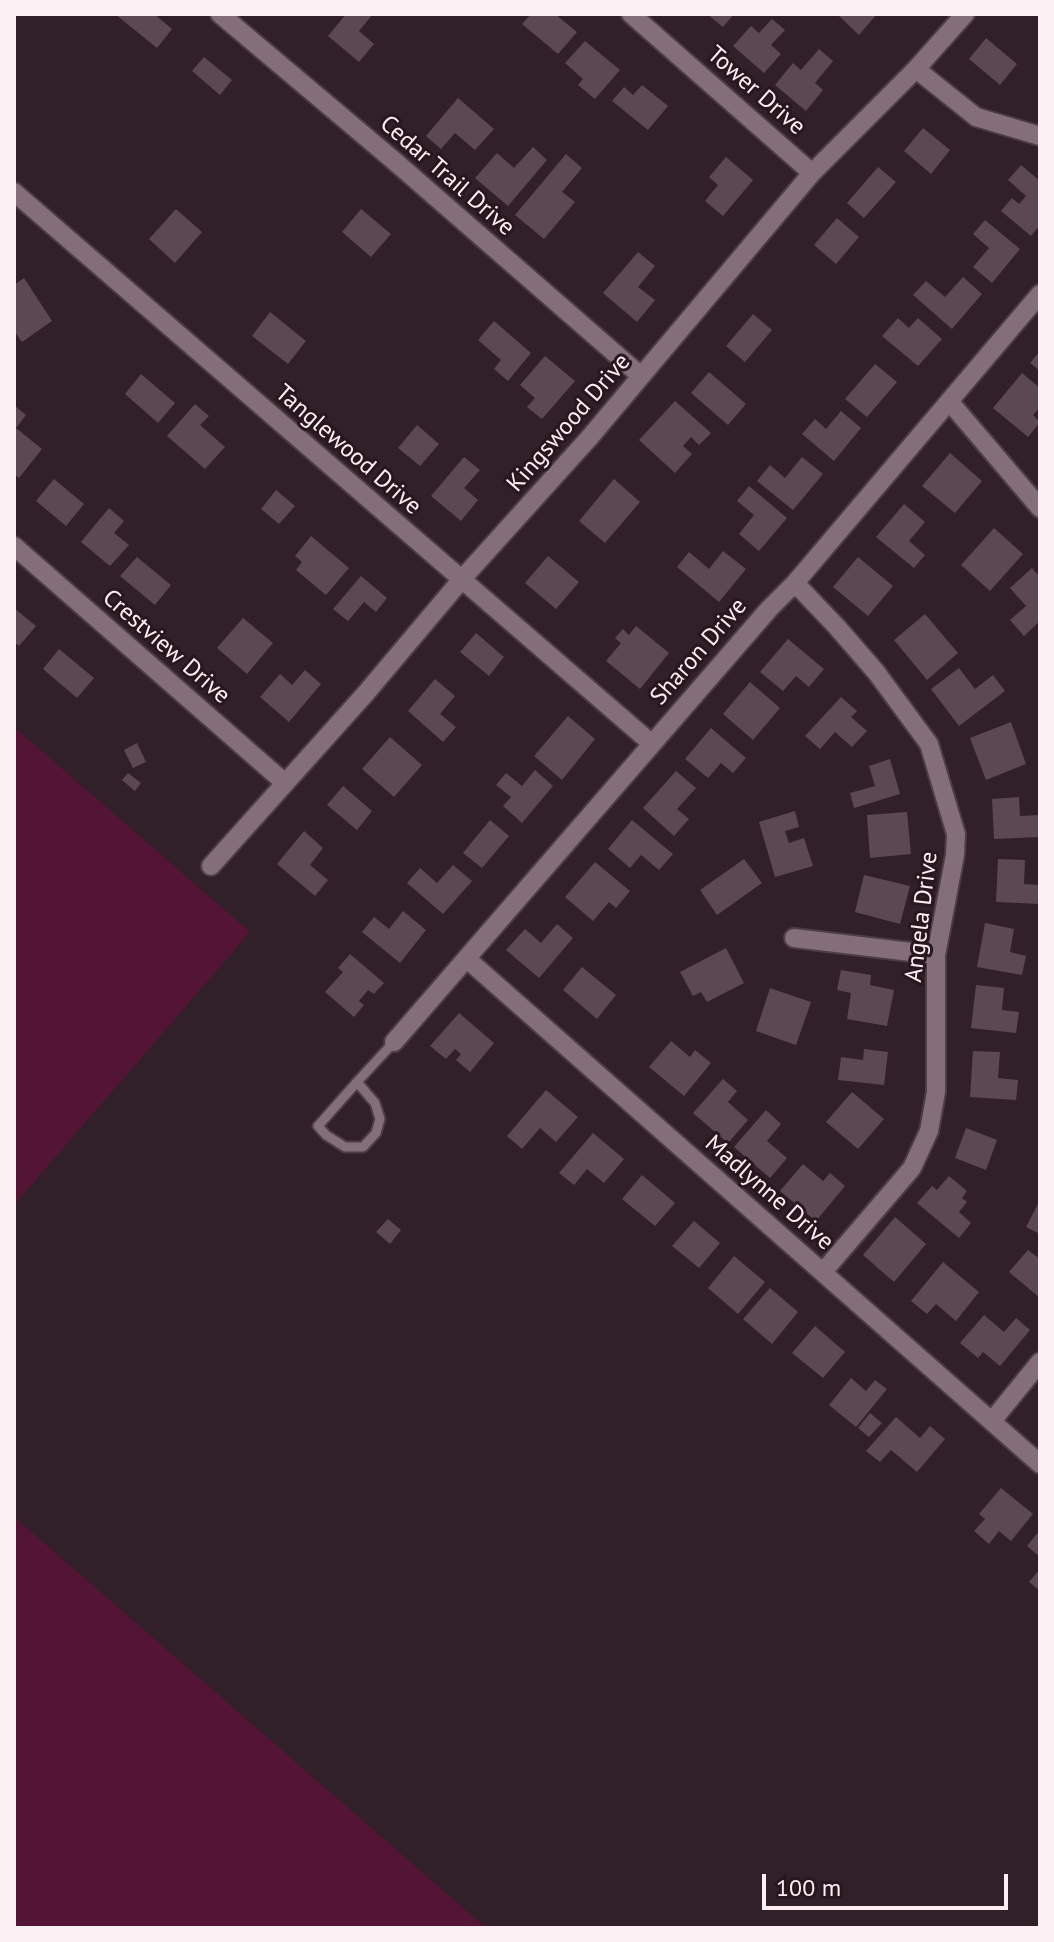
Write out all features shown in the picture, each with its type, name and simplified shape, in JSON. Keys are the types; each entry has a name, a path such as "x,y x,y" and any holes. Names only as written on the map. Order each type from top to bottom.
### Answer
{"street":[{"name":"Cedar Trail Drive","path":"220,14 641,376"},
{"name":"Tower Drive","path":"631,14 812,173"},
{"name":"Kingswood Drive","path":"211,866 590,437 812,173 916,69 965,14"},
{"path":"916,69 976,117 1040,136"},
{"name":"Tanglewood Drive","path":"14,192 651,743"},
{"name":"Sharon Drive","path":"394,1042 651,743 795,583 1040,294"},
{"path":"949,401 1040,508"},
{"name":"Crestview Drive","path":"14,546 285,783"},
{"name":"Angela Drive","path":"795,583 876,672 929,744 956,834 955,855 936,955 936,1092 929,1131 912,1168 823,1272"},
{"path":"794,938 936,955"},
{"name":"Madlynne Drive","path":"467,959 1040,1464"},
{"path":"992,1421 1040,1362"}],"lane":[{"path":"357,1082 375,1103 380,1119 376,1133 363,1147 345,1147 318,1126 357,1082 394,1042"}],"shaded area":[{"path":"14,727 250,932 14,1205"},
{"path":"14,1517 82,1576 486,1928 14,1928"}],"building":[{"path":"115,14 154,14 172,29 157,48"},
{"path":"346,14 373,14 359,31 374,44 359,62 328,36"},
{"path":"531,14 555,14 577,32 558,54 522,24"},
{"path":"707,14 734,14 723,27"},
{"path":"840,14 877,14 859,35"},
{"path":"772,19 785,30 771,45 781,54 764,73 733,46 751,26 759,33"},
{"path":"986,38 1017,64 1000,85 969,59"},
{"path":"585,41 620,70 595,99 578,85 583,79 565,63"},
{"path":"819,49 833,61 815,83 823,90 806,111 775,85 793,63 801,70"},
{"path":"204,57 232,80 220,95 192,71"},
{"path":"642,85 668,106 648,130 612,101 624,87 633,95"},
{"path":"458,98 494,129 475,150 455,133 441,149 426,136"},
{"path":"923,128 950,150 931,174 904,151"},
{"path":"533,147 547,160 508,206 475,178 497,153 514,168"},
{"path":"566,154 582,168 562,192 575,202 544,239 515,215"},
{"path":"726,157 753,180 723,216 705,201 718,185 709,177"},
{"path":"1021,165 1040,181 1040,225 1031,236 1001,211 1012,198 1019,204 1026,196 1008,180"},
{"path":"878,167 896,182 864,218 847,203"},
{"path":"176,209 202,232 175,263 149,239"},
{"path":"361,209 391,234 371,257 342,232"},
{"path":"837,218 859,237 836,264 814,245"},
{"path":"985,220 1020,249 992,283 973,267 989,248 973,234"},
{"path":"638,252 655,266 638,287 655,300 637,322 603,293"},
{"path":"963,277 982,294 952,329 913,295 926,281 945,297"},
{"path":"24,278 52,321 22,342 14,331 14,285"},
{"path":"270,312 306,341 288,364 252,336"},
{"path":"753,314 772,330 745,362 726,346"},
{"path":"898,318 909,328 918,318 942,339 918,366 882,336"},
{"path":"494,321 531,353 508,381 494,369 501,360 478,340"},
{"path":"1040,351 1040,371 1030,363"},
{"path":"545,356 575,381 542,419 527,407 535,398 520,385"},
{"path":"875,364 897,382 867,417 845,399"},
{"path":"709,372 746,404 728,425 691,393"},
{"path":"1022,373 1040,388 1040,407 1033,415 1040,422 1028,437 993,408"},
{"path":"141,374 175,403 158,423 125,394"},
{"path":"675,401 711,433 699,445 691,437 683,446 692,454 675,473 639,440"},
{"path":"195,404 209,416 200,425 225,447 205,469 167,436"},
{"path":"14,405 26,415 16,428 42,449 19,478 14,474"},
{"path":"841,411 861,428 834,461 802,434 815,419 826,429"},
{"path":"417,425 439,444 420,466 398,448"},
{"path":"950,453 982,481 955,513 922,486"},
{"path":"464,457 480,470 464,488 478,500 461,521 431,496"},
{"path":"802,457 823,474 793,510 757,481 770,465 785,478"},
{"path":"54,479 84,504 66,526 36,501"},
{"path":"614,479 640,502 605,543 579,521"},
{"path":"749,486 787,518 759,551 739,534 754,515 737,501"},
{"path":"276,490 295,506 279,524 261,509"},
{"path":"904,504 925,522 909,541 925,555 914,568 876,537"},
{"path":"109,508 124,521 114,533 129,545 110,566 81,542"},
{"path":"994,528 1023,554 990,591 961,565"},
{"path":"311,536 349,568 326,595 296,570 302,562 295,556"},
{"path":"723,551 746,569 719,602 677,567 689,552 709,569"},
{"path":"548,556 579,582 556,609 525,583"},
{"path":"137,557 171,585 155,605 120,576"},
{"path":"858,557 893,586 868,616 833,587"},
{"path":"1032,568 1040,577 1040,621 1024,636 1010,620 1026,606 1010,588"},
{"path":"361,576 387,598 376,612 364,602 348,621 333,609"},
{"path":"14,608 36,626 19,646 14,642"},
{"path":"925,614 958,653 927,680 894,640"},
{"path":"243,618 273,643 247,674 217,648"},
{"path":"636,626 669,653 640,689 606,661 621,643 615,638 623,629 629,635"},
{"path":"476,633 504,657 489,676 460,652"},
{"path":"788,639 824,669 809,687 796,676 783,691 760,672"},
{"path":"59,649 94,678 77,698 43,669"},
{"path":"959,668 975,689 993,675 1005,691 959,726 931,689"},
{"path":"305,670 321,684 289,722 260,697 280,674 292,685"},
{"path":"435,679 455,696 440,714 456,727 443,742 408,711"},
{"path":"750,682 780,708 753,740 723,714"},
{"path":"841,697 857,711 851,717 867,731 852,747 835,732 820,749 805,736"},
{"path":"568,716 595,739 562,780 534,756"},
{"path":"1011,722 1026,764 986,780 970,738"},
{"path":"711,728 746,758 733,773 721,763 708,778 685,759"},
{"path":"390,737 422,765 394,797 362,769"},
{"path":"137,743 146,762 133,768 124,750"},
{"path":"890,759 900,794 854,808 850,793 875,786 869,766"},
{"path":"535,770 553,786 522,823 503,806 511,797 496,785 506,773 522,786"},
{"path":"676,771 696,788 677,809 689,819 674,836 643,808"},
{"path":"128,773 141,783 135,791 122,780"},
{"path":"343,786 372,811 357,830 327,805"},
{"path":"1019,797 1020,816 1040,815 1040,837 994,839 992,799"},
{"path":"795,811 799,827 785,831 789,843 804,838 813,866 775,877 759,822"},
{"path":"907,812 911,854 870,858 867,815"},
{"path":"490,820 509,836 482,868 463,853"},
{"path":"632,820 673,854 659,870 641,855 630,868 608,849"},
{"path":"304,831 323,848 310,865 328,880 315,896 277,864"},
{"path":"744,859 762,883 717,915 700,890"},
{"path":"998,859 1025,860 1024,884 1040,885 1040,904 996,902"},
{"path":"595,862 630,891 616,908 609,902 593,921 565,897"},
{"path":"453,865 472,881 443,914 407,883 420,868 437,883"},
{"path":"864,875 910,886 900,924 855,912"},
{"path":"403,911 426,930 400,963 362,932 374,917 389,929"},
{"path":"985,923 1014,929 1010,952 1026,956 1022,975 977,967"},
{"path":"557,924 573,938 539,978 506,950 525,929 541,943"},
{"path":"726,948 744,983 707,1002 701,992 693,996 680,972"},
{"path":"350,954 384,983 374,994 368,990 359,1001 364,1005 354,1017 325,992 343,972 338,968"},
{"path":"582,967 616,995 597,1019 563,990"},
{"path":"841,970 871,975 870,985 894,990 887,1026 847,1019 851,993 837,990"},
{"path":"976,985 1004,988 1002,1010 1019,1012 1016,1033 971,1028"},
{"path":"770,988 811,1002 796,1045 756,1031"},
{"path":"459,1013 494,1043 470,1072 456,1060 461,1054 455,1049 446,1059 430,1046"},
{"path":"671,1041 690,1057 695,1050 711,1063 684,1096 649,1067"},
{"path":"864,1049 888,1052 884,1085 838,1080 841,1057 863,1060"},
{"path":"973,1051 1000,1052 998,1078 1018,1080 1016,1100 970,1097"},
{"path":"723,1079 737,1091 728,1102 748,1120 728,1143 693,1113"},
{"path":"546,1090 578,1117 556,1142 540,1128 522,1149 507,1136"},
{"path":"852,1092 884,1119 858,1149 826,1122"},
{"path":"766,1110 781,1124 767,1141 787,1158 770,1178 734,1147"},
{"path":"966,1128 997,1140 986,1170 955,1158"},
{"path":"593,1133 624,1159 604,1183 587,1169 574,1185 559,1173"},
{"path":"803,1164 823,1181 830,1173 845,1186 816,1221 780,1191"},
{"path":"642,1175 675,1203 655,1226 622,1199"},
{"path":"949,1176 967,1191 962,1198 967,1202 959,1212 971,1223 959,1238 917,1203 932,1186 937,1190"},
{"path":"1040,1200 1040,1234 1026,1227"},
{"path":"895,1217 926,1244 894,1282 863,1255"},
{"path":"388,1219 401,1230 390,1244 376,1232"},
{"path":"694,1221 720,1243 699,1268 672,1246"},
{"path":"1028,1250 1040,1259 1040,1298 1009,1272"},
{"path":"734,1256 765,1282 738,1314 708,1288"},
{"path":"943,1262 979,1292 956,1321 936,1304 927,1314 911,1301"},
{"path":"770,1288 798,1312 772,1344 743,1319"},
{"path":"984,1315 1004,1332 1016,1318 1030,1330 1000,1366 983,1352 978,1358 960,1343"},
{"path":"815,1326 845,1352 823,1378 792,1353"},
{"path":"851,1378 866,1391 875,1380 887,1389 856,1427 829,1405"},
{"path":"870,1413 882,1423 869,1437 858,1428"},
{"path":"896,1417 920,1438 930,1426 945,1439 917,1472 891,1450 880,1462 866,1451"},
{"path":"1001,1488 1033,1514 1011,1541 999,1531 989,1544 974,1531 985,1519 979,1514"},
{"path":"1040,1530 1040,1557 1027,1546"},
{"path":"1040,1569 1040,1591 1029,1582"}]}
